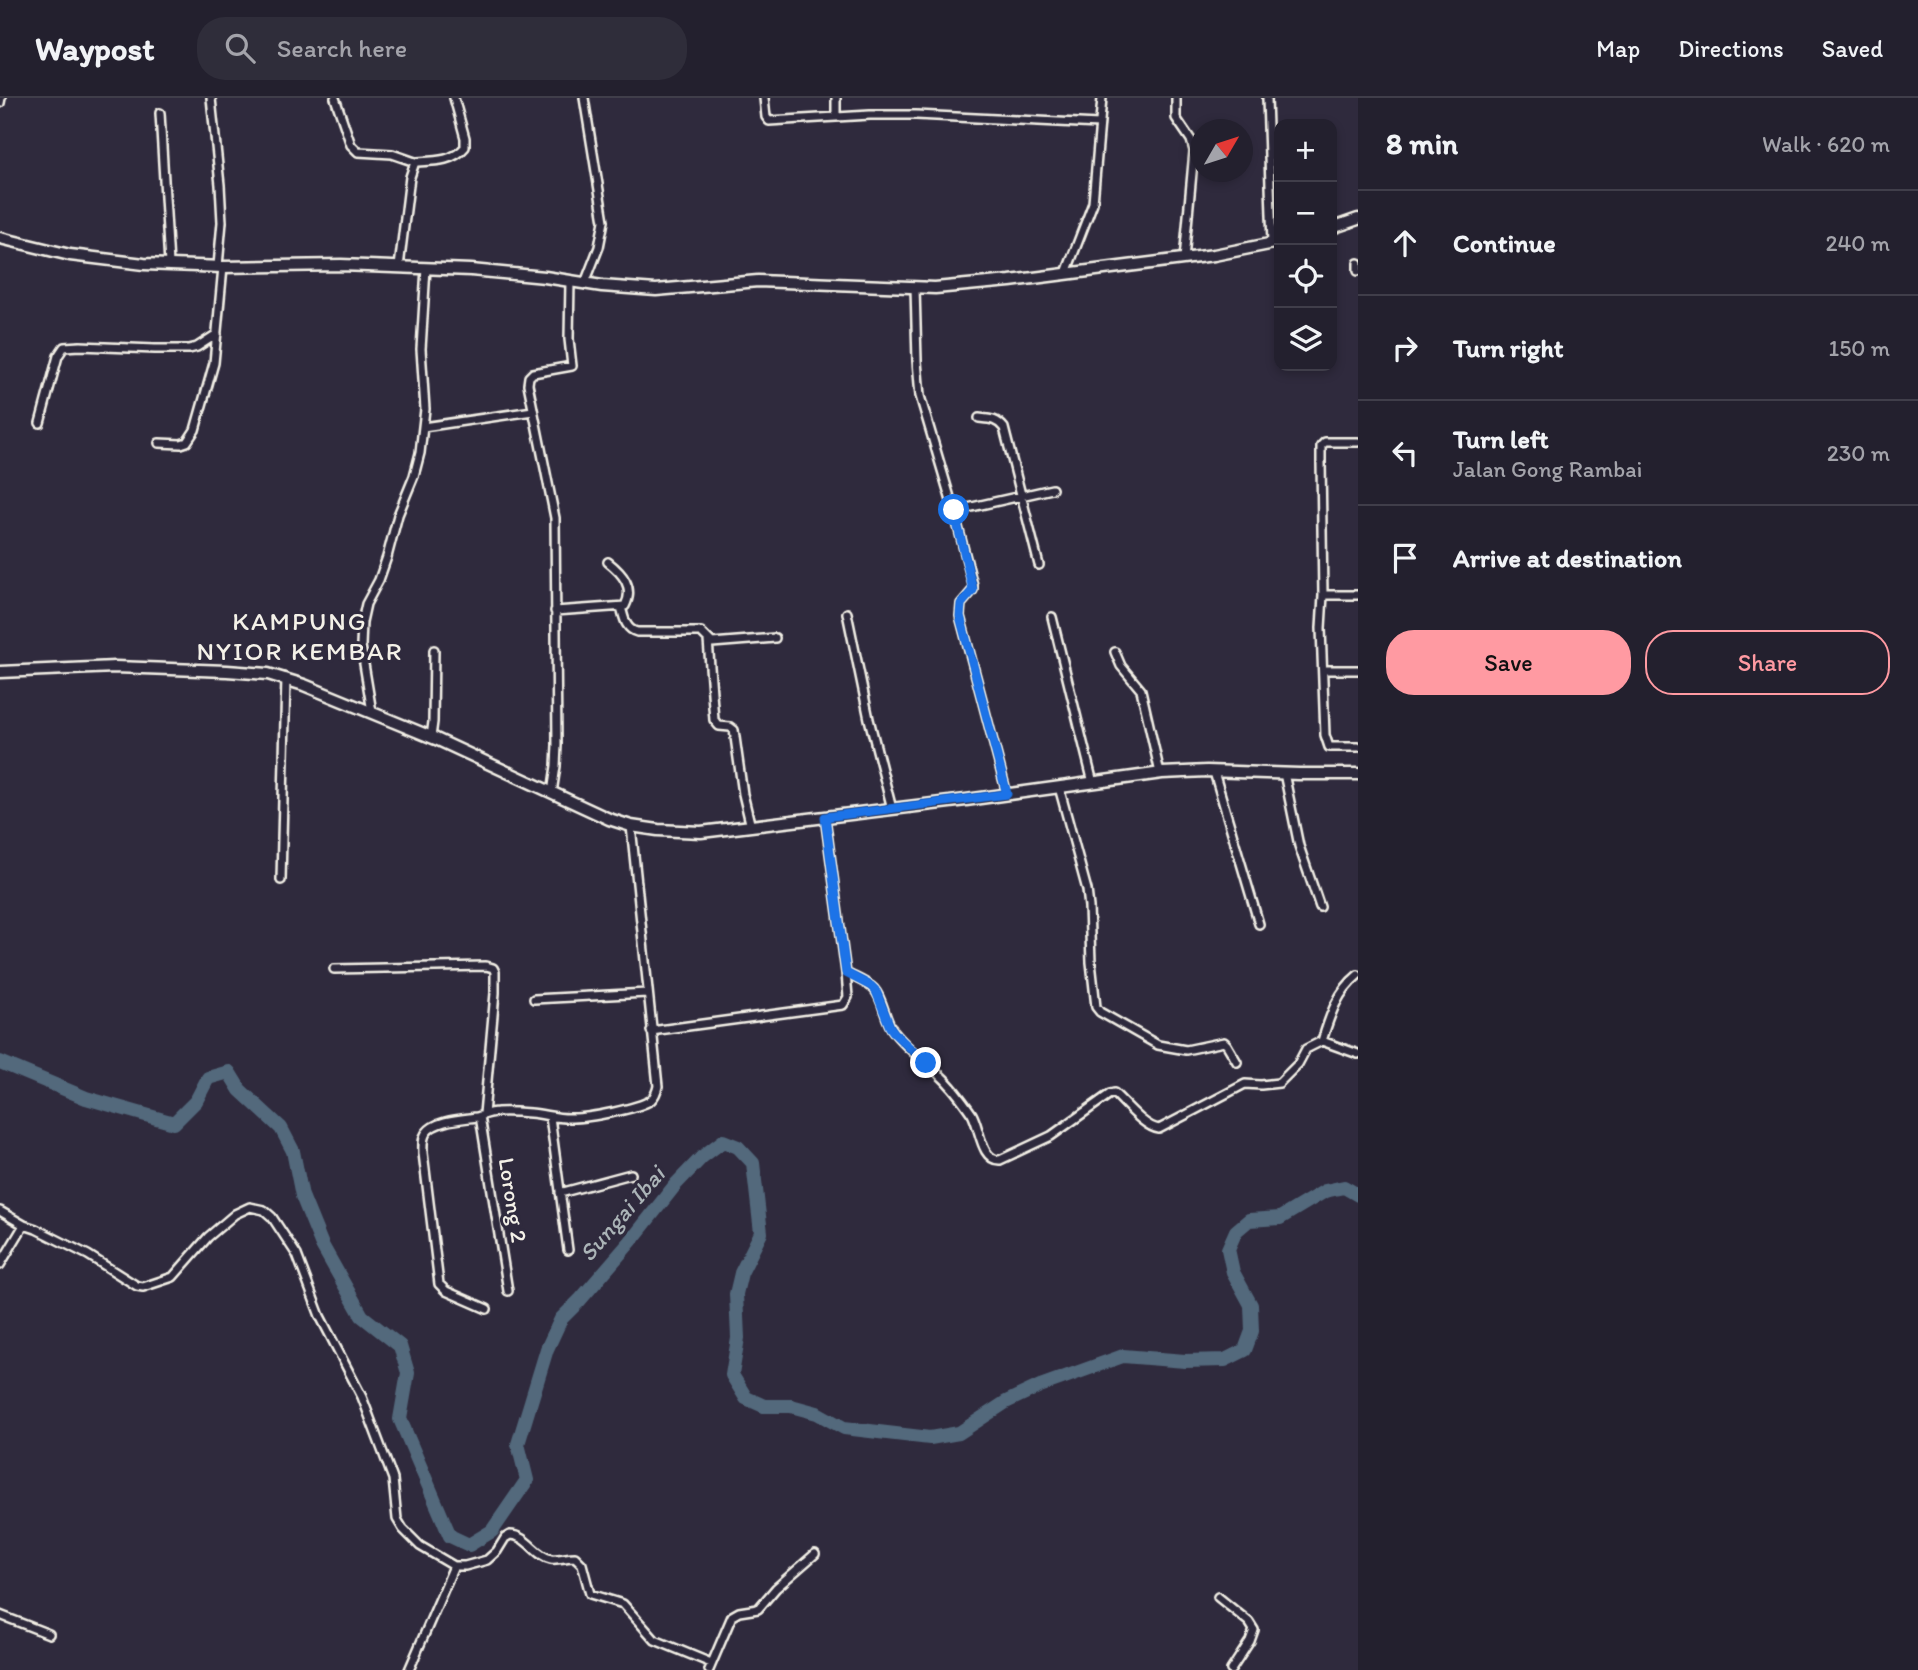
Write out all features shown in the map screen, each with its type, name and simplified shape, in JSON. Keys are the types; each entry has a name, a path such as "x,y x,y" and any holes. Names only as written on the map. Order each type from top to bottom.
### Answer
{"main road":[{"path":"1337,226 1358,219"},
{"path":"0,238 86,257 134,263 221,266 341,265 487,271 610,287 656,290 758,281 915,288 956,286 1184,258 1274,243"},
{"path":"0,673 115,667 236,671 286,678 431,737 609,819 682,832 751,827 1160,773 1358,774"}],"street":[{"path":"0,103 1,98"},
{"path":"159,443 181,444 192,438 211,378 218,343 216,334 222,222 211,98"},
{"path":"335,98 354,150 392,154 415,162 450,158 466,147 454,98"},
{"path":"584,98 604,221 599,247 585,283"},
{"path":"764,98 769,121 880,114 1099,124"},
{"path":"836,98 836,117"},
{"path":"1066,273 1093,203 1102,98"},
{"path":"1176,98 1176,118 1191,140 1194,151 1184,258"},
{"path":"1267,98 1274,225"},
{"path":"160,113 169,264"},
{"path":"399,267 410,177 415,162"},
{"path":"1358,263 1358,271"},
{"path":"372,712 361,646 363,617 387,557 398,515 414,477 420,453 424,384 421,349 426,268"},
{"path":"552,793 557,745 555,518 528,384 530,374 572,366 569,338 570,281"},
{"path":"915,288 919,388 954,510 973,590 961,604 960,616 1007,794"},
{"path":"40,423 58,356 64,347 189,349 197,347 216,334"},
{"path":"423,427 533,411"},
{"path":"979,418 994,420 1004,428 1039,565"},
{"path":"1358,442 1325,442 1321,446 1324,721 1327,744 1332,748 1358,747"},
{"path":"954,510 1052,489"},
{"path":"555,611 625,606 628,601 628,586 620,572 608,562"},
{"path":"1323,595 1358,595"},
{"path":"621,607 627,627 631,631 701,632 712,643 775,638"},
{"path":"847,613 869,719 892,809"},
{"path":"1052,617 1093,783"},
{"path":"708,640 714,720 719,726 734,730 743,794 751,827"},
{"path":"431,737 434,650"},
{"path":"1115,652 1121,666 1141,690 1160,773"},
{"path":"1323,670 1358,670"},
{"path":"281,880 286,678"},
{"path":"1214,772 1259,924"},
{"path":"1283,773 1299,846 1320,907"},
{"path":"1059,787 1087,890 1096,1007 1100,1012 1120,1021 1157,1045 1185,1050 1224,1042 1237,1062"},
{"path":"651,1031 843,1004 848,997 846,973 825,817"},
{"path":"487,1309 446,1292 441,1287 422,1142 428,1130 436,1125 494,1111 573,1118 593,1116 636,1106 656,1094 658,1086 631,825"},
{"name":"Lorong 2","path":"334,969 493,968 495,993 482,1115 508,1291"},
{"path":"846,973 876,991 890,1027 956,1093 976,1122 988,1156 996,1160 1051,1136 1110,1094 1114,1093 1148,1125 1156,1129 1245,1084 1279,1083 1298,1064 1306,1049 1322,1041 1342,992 1358,975"},
{"path":"534,999 647,993"},
{"path":"1322,1041 1358,1054"},
{"path":"550,1116 568,1250"},
{"path":"560,1193 631,1174"},
{"path":"0,1211 88,1255 136,1286 143,1287 170,1279 208,1237 235,1213 250,1206 261,1208 272,1217 297,1255 320,1316 362,1397 393,1479 397,1519 420,1546 454,1566 472,1566 487,1560 498,1551 505,1538 515,1535 547,1558 575,1557 582,1564 590,1594 623,1604 654,1640 710,1667 732,1616 758,1609 776,1588 815,1554"},
{"path":"0,1265 24,1225"},
{"path":"410,1670 454,1566"},
{"path":"1218,1597 1249,1622 1254,1630 1231,1670"},
{"path":"0,1615 49,1634"}],"waterway":[{"name":"Sungai Ibai","path":"0,1062 86,1098 174,1123 196,1101 208,1078 229,1072 240,1090 281,1128 293,1151 302,1196 322,1245 362,1316 400,1346 408,1373 400,1419 450,1536 469,1545 492,1531 527,1480 518,1444 547,1349 561,1319 631,1241 676,1184 702,1157 723,1141 738,1147 753,1163 761,1233 741,1273 736,1294 738,1338 732,1375 746,1398 764,1406 791,1406 817,1413 844,1428 930,1438 959,1433 1006,1402 1040,1386 1123,1356 1185,1361 1225,1360 1245,1350 1252,1331 1251,1305 1233,1272 1228,1249 1236,1231 1249,1220 1280,1218 1325,1191 1344,1187 1358,1195"}],"district":[{"name":"KAMPUNG NYIOR KEMBAR","path":"300,636"}],"route":[{"path":"926,1063 890,1027 876,991 846,973 825,817 1007,794 960,616 961,604 973,590 973,585 954,510"}]}
